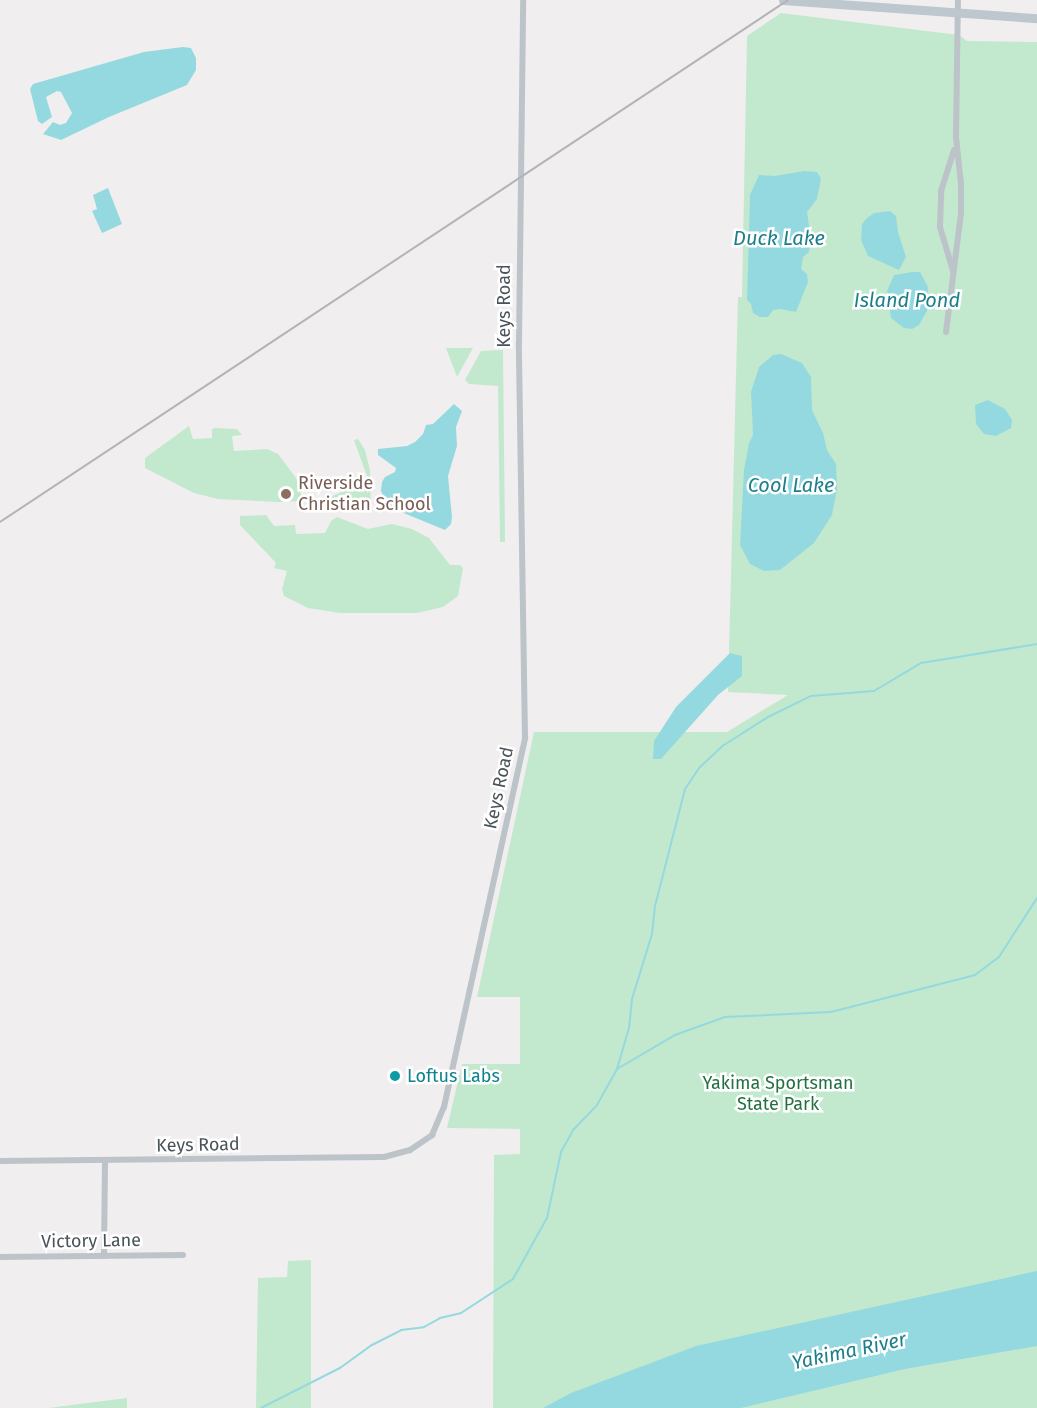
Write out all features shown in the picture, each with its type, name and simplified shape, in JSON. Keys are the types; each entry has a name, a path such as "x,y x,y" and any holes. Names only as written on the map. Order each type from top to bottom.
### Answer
{"main road":[{"path":"783,0 1037,18"}],"street":[{"name":"Keys Road","path":"0,1161 105,1162 384,1157 410,1150 432,1136 444,1107 525,738 519,343 523,0"},
{"path":"946,332 961,213 961,184 956,137 958,0"},
{"path":"953,271 940,227 941,191 952,162 956,137"},
{"path":"104,1256 105,1162"},
{"name":"Victory Lane","path":"0,1257 183,1255"}],"green space":[{"name":"Yakima Sportsman State Park","path":"781,13 959,35 967,41 1037,42 1037,1408 493,1408 494,1155 520,1154 520,1129 447,1128 462,1064 520,1064 520,997 477,997 534,732 727,732 788,695 728,692 738,297 742,297 747,36"},
{"path":"446,348 473,348 457,377"},
{"path":"503,350 505,542 500,542 498,386 469,384 465,380 481,351"},
{"path":"189,426 193,439 212,438 212,429 215,428 237,429 242,435 232,436 234,451 267,449 278,454 296,478 303,501 218,499 194,493 145,468 145,458"},
{"path":"358,439 365,450 370,470 371,510 328,508 332,496 366,482 368,495 368,479 354,440"},
{"path":"266,515 274,526 295,525 296,534 325,533 331,521 337,517 368,529 392,524 412,529 429,538 450,565 460,565 463,568 458,596 443,607 417,613 340,613 308,608 284,596 282,589 287,571 274,568 276,563 240,525 240,516"},
{"path":"311,1260 311,1408 256,1408 258,1278 287,1277 288,1261"},
{"path":"127,1398 127,1408 48,1408"}],"water":[{"path":"191,48 196,58 196,70 187,85 109,117 61,140 43,134 53,122 60,125 66,123 72,113 61,92 57,91 46,97 52,117 42,124 38,121 30,89 33,84 144,52"},
{"name":"Duck Lake","path":"804,171 817,172 821,179 817,199 807,212 811,239 809,252 803,257 801,269 807,274 808,282 796,312 780,309 773,310 768,317 760,317 753,313 751,304 747,300 750,195 759,175 775,176"},
{"path":"108,188 122,224 102,233 92,211 97,209 93,195"},
{"path":"890,211 896,216 898,232 906,257 899,270 868,256 861,240 862,224 867,218 874,213"},
{"name":"Island Pond","path":"920,272 928,287 927,311 919,325 912,329 904,328 891,318 887,291 894,275"},
{"name":"Cool Lake","path":"781,354 802,363 811,377 812,410 823,433 827,450 836,464 837,489 832,515 814,543 780,570 764,571 750,564 740,545 744,470 749,443 753,435 751,392 759,367 773,355"},
{"path":"988,400 1005,409 1012,420 1011,428 996,436 984,434 976,424 975,405"},
{"path":"454,404 462,411 456,427 457,446 448,476 451,524 445,530 389,507 381,491 382,482 385,477 395,472 396,468 378,455 378,449 407,446 415,442 423,434 426,425 433,424"},
{"path":"730,653 742,656 742,676 718,695 661,759 653,759 654,741 676,707"},
{"name":"Yakima River","path":"1037,1271 1037,1346 905,1369 741,1408 543,1408 571,1393 696,1346"}],"waterway":[{"path":"617,1069 629,1028 632,999 652,934 655,906 685,789 699,768 724,745 768,717 811,696 874,691 921,663 1037,644"},
{"path":"261,1408 340,1368 372,1345 401,1330 424,1327 440,1318 461,1313 513,1279 547,1218 561,1152 573,1130 597,1105 617,1069 675,1035 725,1017 831,1012 975,975 999,957 1037,898"}],"railway":[{"path":"0,522 788,0"}],"place":[{"name":"Riverside Christian School","path":"286,494"},
{"name":"Loftus Labs","path":"395,1076"}]}
